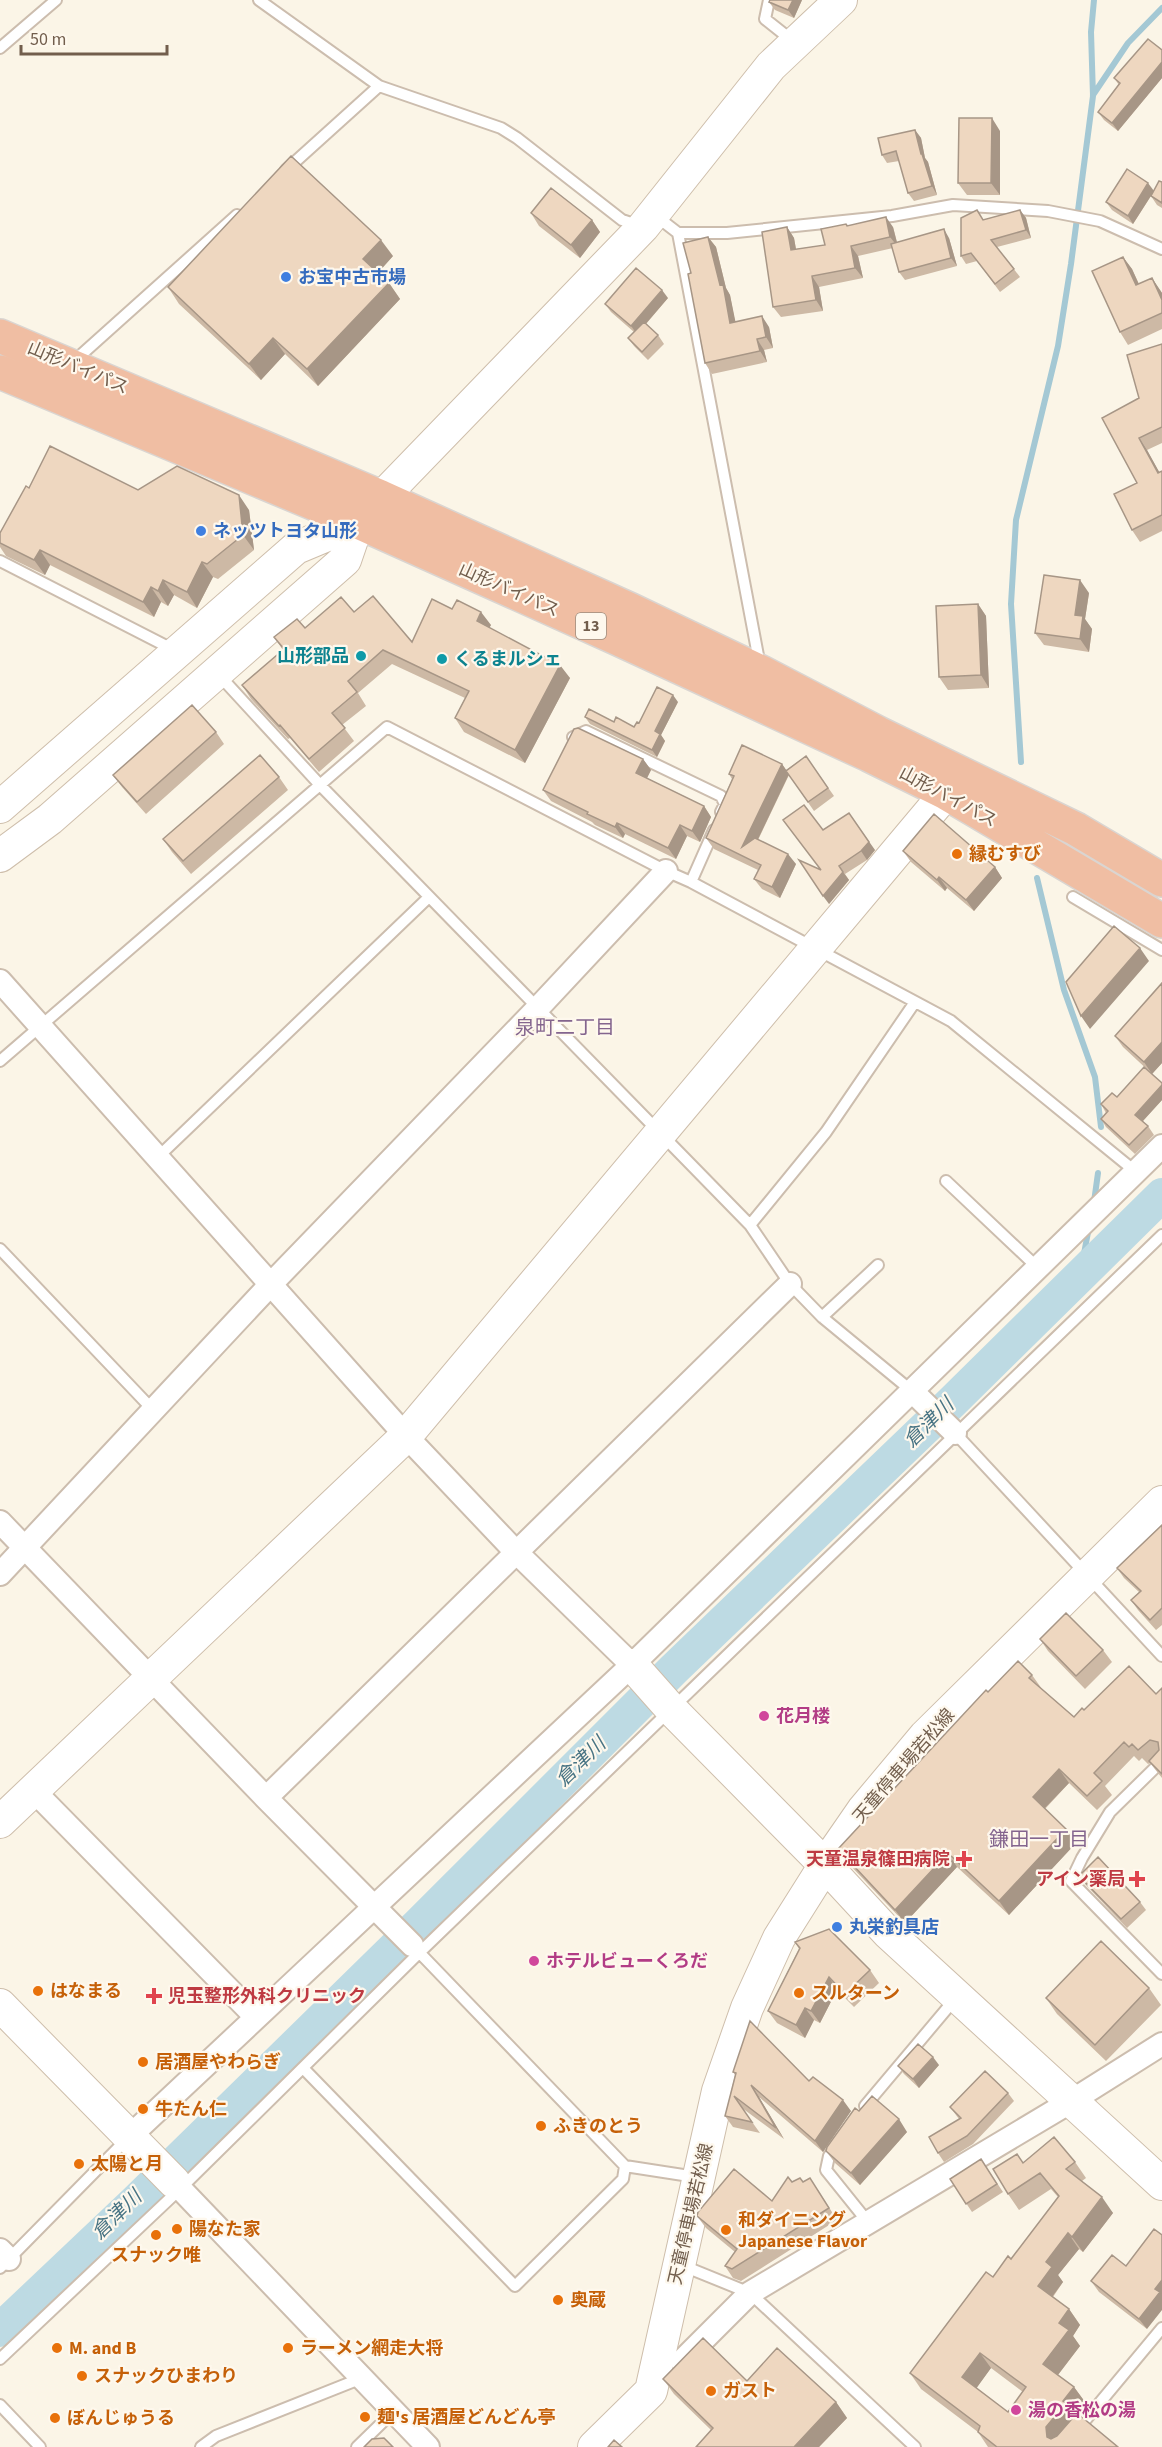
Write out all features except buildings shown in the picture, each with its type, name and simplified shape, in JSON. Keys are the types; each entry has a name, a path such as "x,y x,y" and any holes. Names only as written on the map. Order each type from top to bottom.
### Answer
{"highway":[{"name":"山形バイパス","path":"0,336 381,497 761,672 878,734 1076,829 1162,880"},
{"name":"山形バイパス","path":"0,372 358,522 614,637 946,793 1162,921"}],"street":[{"path":"0,856 50,819 345,560 358,522 658,225 736,110 771,66 841,0"},
{"path":"0,807 296,548 358,522"},
{"path":"0,1822 406,1436 946,793"},
{"path":"0,1574 271,1284 537,1009 666,871"},
{"path":"0,981 406,1436 515,1551 632,1665 671,1709 825,1865 888,1934 1162,2184"},
{"path":"133,2141 256,2017 377,1910 917,1396 1039,1268 1162,1146"},
{"path":"266,1798 515,1551 790,1284"},
{"path":"917,1396 952,1430"},
{"name":"天童停車場若松線","path":"651,2391 718,2091 747,2008 779,1938 863,1810 925,1736 1162,1502"},
{"path":"0,1522 152,1677 266,1798 416,1949"},
{"path":"33,1790 256,2017"},
{"path":"0,2005 428,2447"},
{"path":"594,2447 750,2293 1070,2102 1162,2044"}],"lane":[{"path":"0,48 56,0"},
{"path":"259,0 379,86 501,128 622,220 727,233 892,216 953,205 1048,211 1100,221 1162,249"},
{"path":"769,0 765,19 795,42"},
{"path":"276,180 379,86"},
{"path":"70,365 241,211"},
{"path":"658,225 761,672"},
{"path":"0,561 177,651"},
{"path":"216,673 321,786 750,1225 790,1284 822,1317 917,1396"},
{"path":"0,1061 387,727 542,800 666,871 691,882 951,1021 1136,1172"},
{"path":"569,745 574,735 586,731 721,796 725,804 691,882"},
{"path":"158,1157 429,897"},
{"path":"1073,897 1162,950"},
{"path":"750,1225 826,1132 915,1002"},
{"path":"945,1180 1039,1268"},
{"path":"0,2359 177,2186 303,2068 416,1949 671,1709 952,1430 1162,1235"},
{"path":"0,1250 154,1411"},
{"path":"822,1317 878,1265"},
{"path":"952,1430 1162,1656"},
{"path":"1162,1761 1110,1812 1071,1881 1162,1974"},
{"path":"416,1949 625,2166 699,2178"},
{"path":"859,2113 956,1997"},
{"path":"303,2068 515,2286 623,2179 625,2166"},
{"path":"847,2130 829,2156 826,2170 867,2222"},
{"path":"3,2259 133,2141"},
{"path":"680,2264 750,2293 915,2447"},
{"path":"1063,2447 1162,2328"},
{"path":"201,2447 216,2436 362,2378"},
{"path":"0,2405 40,2447"},
{"path":"357,2447 394,2411"}],"waterway":[{"path":"1021,762 1011,604 1016,520 1058,346 1071,264 1093,96 1091,32 1094,0"},
{"path":"1093,95 1128,43 1162,8"},
{"path":"1037,878 1064,990 1095,1077 1101,1127"},
{"path":"1094,1202 1098,1173"},
{"name":"倉津川","path":"0,2330 135,2202 418,1925 674,1669 951,1403 1162,1195"},
{"path":"1080,1275 1089,1227"}],"place":[{"name":"お宝中古市場","path":"286,277"},
{"name":"ネッツトヨタ山形","path":"201,531"},
{"name":"山形部品","path":"361,656"},
{"name":"くるまルシェ","path":"442,659"},
{"name":"縁むすび","path":"957,854"},
{"name":"花月楼","path":"764,1716"},
{"name":"天童温泉篠田病院","path":"964,1859"},
{"name":"アイン薬局","path":"1137,1879"},
{"name":"丸栄釣具店","path":"837,1927"},
{"name":"ホテルビューくろだ","path":"534,1961"},
{"name":"はなまる","path":"38,1991"},
{"name":"スルターン","path":"799,1993"},
{"name":"児玉整形外科クリニック","path":"154,1996"},
{"name":"居酒屋やわらぎ","path":"143,2062"},
{"name":"牛たん仁","path":"143,2109"},
{"name":"ふきのとう","path":"541,2126"},
{"name":"太陽と月","path":"79,2164"},
{"name":"陽なた家","path":"177,2229"},
{"name":"和ダイニング Japanese Flavor","path":"726,2230"},
{"name":"スナック唯","path":"156,2235"},
{"name":"奥蔵","path":"558,2300"},
{"name":"M. and B","path":"57,2348"},
{"name":"ラーメン網走大将","path":"288,2348"},
{"name":"スナックひまわり","path":"82,2376"},
{"name":"ガスト","path":"711,2391"},
{"name":"湯の香松の湯","path":"1016,2410"},
{"name":"麺's 居酒屋どんどん亭","path":"365,2417"},
{"name":"ぼんじゅうる","path":"55,2418"}],"district":[{"name":"泉町二丁目","path":"565,1028"},
{"name":"鎌田一丁目","path":"1039,1840"}]}
